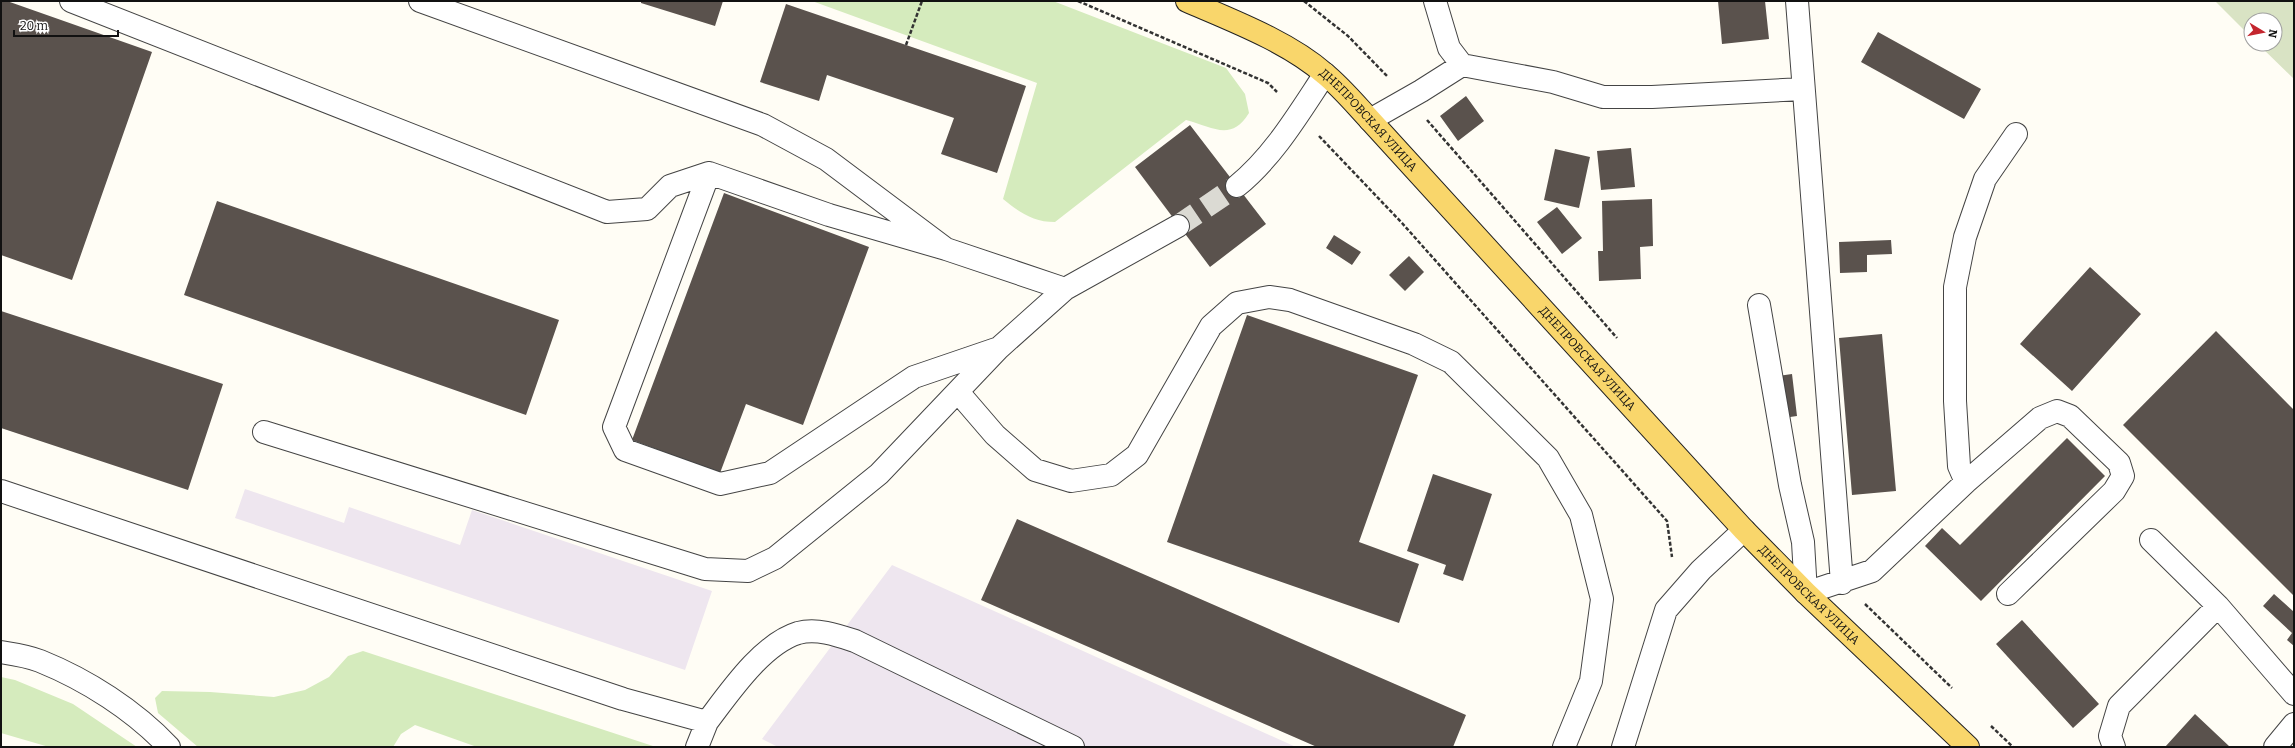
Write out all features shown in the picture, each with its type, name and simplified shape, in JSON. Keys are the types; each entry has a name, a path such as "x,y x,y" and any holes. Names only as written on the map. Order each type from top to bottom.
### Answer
{"main road":[{"name":"ДНЕПРОВСКАЯ УЛИЦА","path":"1187,1 1240,24 1301,56 1325,74 1370,120 1744,530 1806,593 1968,747"}],"lane":[{"path":"71,1 607,212 647,209 670,186 709,173 829,215 946,249 1065,289"},
{"path":"420,1 763,124 826,159 946,249"},
{"path":"1435,1 1449,48 1462,65 1553,82 1603,97 1652,97 1803,89"},
{"path":"1797,1 1842,583"},
{"path":"1370,120 1462,65"},
{"path":"1237,186 1248,177 1273,150 1325,74"},
{"path":"1966,482 1959,466 1955,401 1955,287 1965,236 1985,179 2016,134"},
{"path":"709,173 614,427 626,450 720,484 770,473 914,377 999,348"},
{"path":"264,432 705,569 748,571 775,558 879,474 999,348 1065,289 1178,226"},
{"path":"958,392 995,435 1035,470 1071,481 1111,475 1137,455 1211,326 1238,303 1269,297 1290,300 1414,344 1451,362 1548,458 1581,515 1602,600 1591,681 1564,747"},
{"path":"1759,305 1790,485 1803,542 1806,593 1842,583 1872,571 1966,482 2040,418 2058,411 2070,416 2119,463 2123,476 2114,492 2008,594"},
{"path":"1,491 623,699 707,722"},
{"path":"1623,747 1666,610 1701,570 1744,530"},
{"path":"2151,540 2218,606 2294,694"},
{"path":"2114,747 2110,736 2119,706 2218,606"},
{"path":"697,747 707,722 733,688 771,648 798,633 826,632 855,641 1073,747"},
{"path":"1,652 39,660 90,685 150,727 169,747"},
{"path":"2275,747 2294,724"}],"path":[{"path":"906,45 922,1"},
{"path":"1078,1 1268,83 1402,223 1667,521 1672,550 1674,601"},
{"path":"1304,1 1348,36 1409,98 1466,167 1617,338"},
{"path":"1842,583 1957,693"},
{"path":"1990,725 2012,747"}],"shaded area":[{"path":"245,489 344,523 349,507 460,545 472,510 712,591 685,670 235,518"},
{"path":"892,565 1296,747 778,747 762,739"}],"green space":[{"path":"812,1 1053,1 1226,68 1245,94 1249,113 1242,122 1228,130 1213,129 1186,120 1055,222 1047,222 1033,218 1021,212 1003,199 1037,83"},
{"path":"2215,1 2294,1 2294,79 2266,52 2283,52 2283,12 2243,12 2243,29"},
{"path":"363,651 656,747 477,747 415,725 401,734 393,747 198,747 158,713 155,698 162,691 210,692 274,697 305,690 329,677 348,656"},
{"path":"1,677 15,680 73,704 137,747 49,747 1,733"}],"building":[{"path":"1,1 7,1 152,52 72,280 1,255"},
{"path":"641,1 723,1 715,26 641,3"},
{"path":"1718,1 1765,1 1769,39 1722,44"},
{"path":"786,4 1026,86 997,173 941,154 954,118 827,75 819,101 760,82"},
{"path":"1878,32 1981,89 1964,119 1861,62"},
{"path":"1466,96 1484,121 1458,141 1440,116"},
{"path":"1190,125 1266,224 1210,267 1135,167"},
{"path":"1631,148 1635,187 1601,190 1597,151"},
{"path":"1555,149 1590,157 1579,208 1544,200"},
{"path":"724,193 869,247 803,425 746,404 720,473 632,440"},
{"path":"1652,199 1653,246 1640,247 1641,279 1599,281 1598,251 1603,251 1602,201"},
{"path":"217,201 559,320 526,415 184,295"},
{"path":"1557,207 1582,238 1562,254 1537,222"},
{"path":"1334,235 1361,252 1352,265 1326,248"},
{"path":"1891,240 1892,254 1867,255 1867,272 1840,273 1839,242"},
{"path":"1409,256 1424,272 1405,291 1389,275"},
{"path":"2090,267 2141,314 2072,391 2020,344"},
{"path":"1,311 223,384 188,490 1,428"},
{"path":"1247,315 1418,375 1359,542 1419,564 1399,623 1167,542"},
{"path":"2216,331 2294,410 2294,596 2123,425"},
{"path":"1882,334 1896,491 1852,495 1839,338"},
{"path":"1792,374 1797,416 1783,418 1778,376"},
{"path":"2067,438 2105,476 1981,601 1925,546 1942,528 1960,545"},
{"path":"1433,474 1492,494 1463,581 1443,574 1446,565 1407,551"},
{"path":"1017,519 1466,715 1453,747 1317,747 981,600"},
{"path":"2274,594 2294,612 2294,646 2287,640 2292,633 2263,606"},
{"path":"2022,620 2099,704 2073,728 1996,644"},
{"path":"2195,714 2230,747 2165,747"}],"tunnel":[{"path":"1178,226 1237,186"}]}
